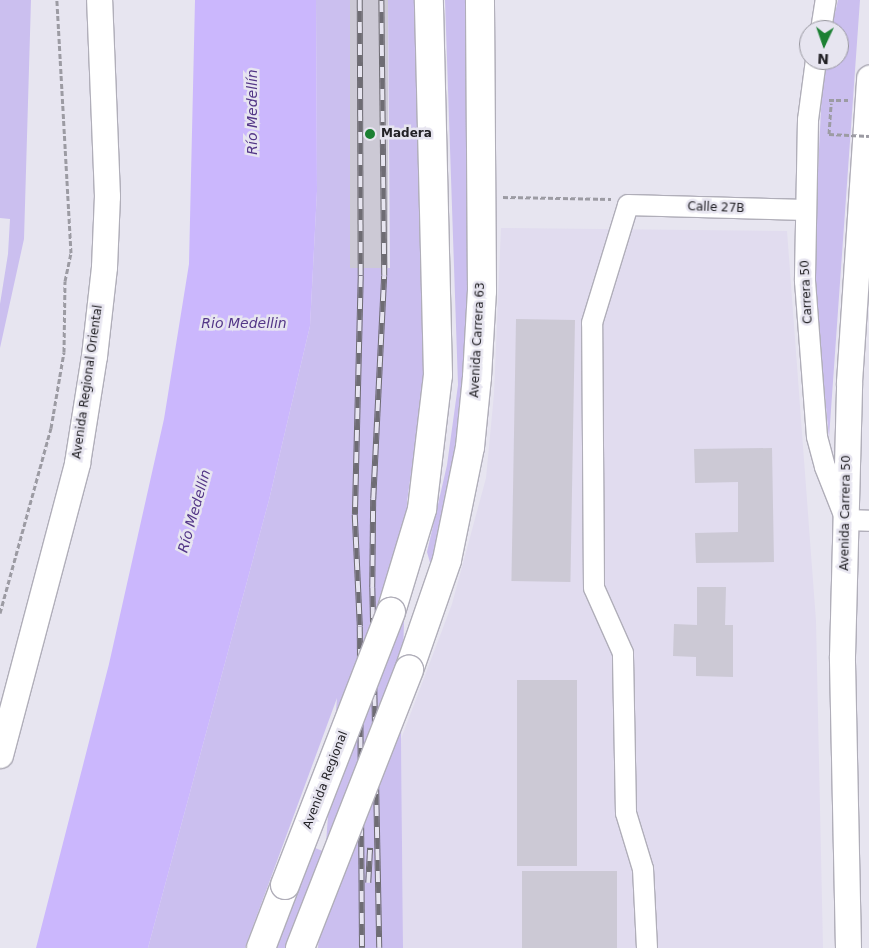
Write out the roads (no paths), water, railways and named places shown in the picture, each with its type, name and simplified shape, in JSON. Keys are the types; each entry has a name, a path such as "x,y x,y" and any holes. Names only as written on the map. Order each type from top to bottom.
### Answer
{"highway":[{"name":"Avenida Regional","path":"261,948 391,612 422,509 438,375 429,0"},
{"name":"Avenida Carrera 63","path":"300,948 409,670 447,560 470,447 477,377 482,291 480,0"}],"main road":[{"name":"Avenida Regional Oriental","path":"0,755 77,463 94,356 104,267 107,196 99,0"},
{"name":"Avenida Carrera 50","path":"848,948 842,656 857,520 849,382 869,78"}],"street":[{"path":"823,20 826,0"},
{"name":"Carrera 50","path":"814,70 810,99 805,210 805,281 817,437 857,520"},
{"name":"Calle 27B","path":"647,948 643,869 626,813 623,653 594,588 592,323 628,205 805,210"}],"water":[{"name":"Rio Medellin","path":"195,0 316,0 317,191 310,326 269,500 148,948 36,948 109,664 164,419 189,264"}],"railway":[{"path":"360,0 361,276 355,515 360,627 362,948"},
{"path":"379,948 372,588 373,499 384,276 381,0"},
{"path":"368,883 370,848"}],"place":[{"name":"Madera","path":"370,134"}],"water label":[{"name":"Río Medellín","path":"252,112"},
{"name":"Río Medellín","path":"194,511"}]}
